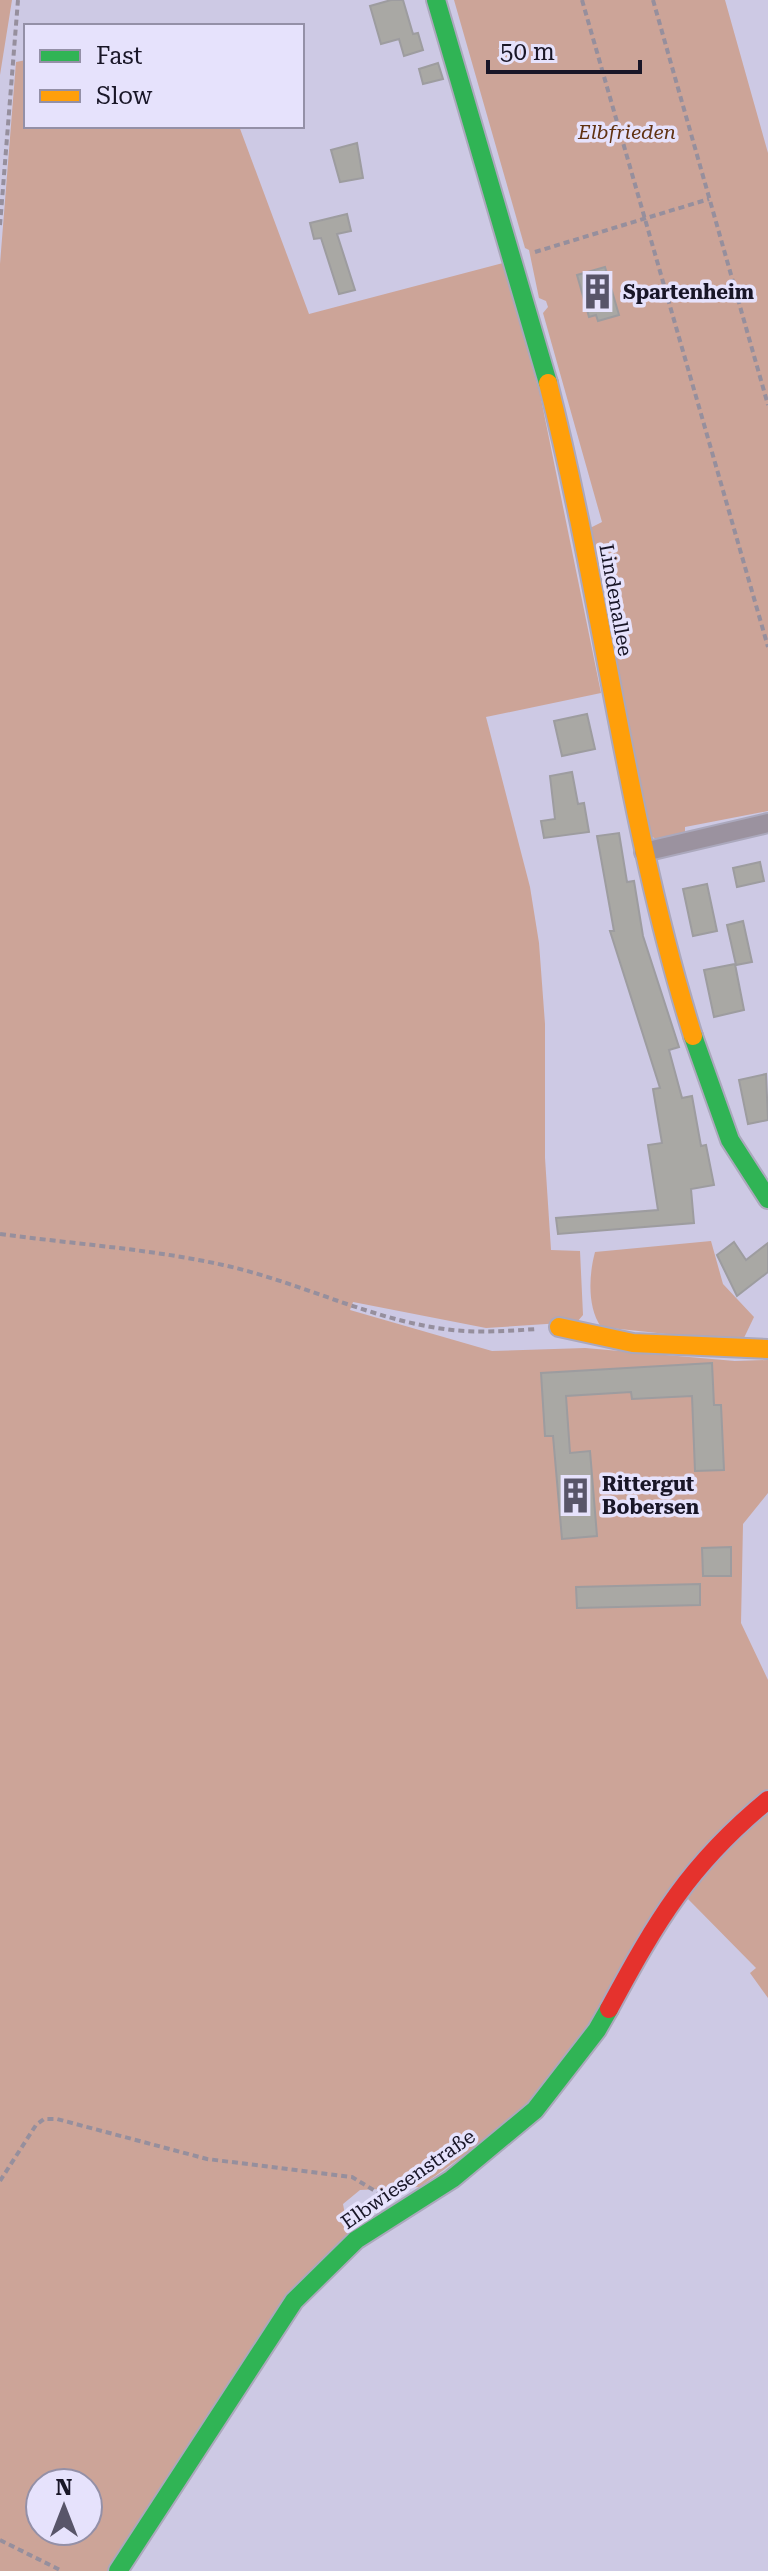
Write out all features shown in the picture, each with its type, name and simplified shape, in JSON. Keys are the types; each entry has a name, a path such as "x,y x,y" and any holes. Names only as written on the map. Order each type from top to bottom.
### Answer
{"street":[{"name":"Lindenallee","path":"436,0 552,394 573,485 644,852 684,1007 724,1128 749,1177 768,1199"},
{"path":"644,852 768,823"},
{"path":"559,1327 633,1343 768,1349"},
{"name":"Elbwiesenstraße","path":"118,2571 294,2301 356,2240 452,2179 535,2110 597,2030 653,1928 685,1881 723,1837 768,1800"}],"path":[{"path":"0,225 18,0"},
{"path":"582,0 768,647"},
{"path":"653,0 768,405"},
{"path":"511,259 709,199"},
{"path":"0,1234 220,1264 296,1285 388,1317 449,1330 486,1332 559,1327"},
{"path":"0,2181 36,2125 44,2119 57,2119 207,2159 352,2177 405,2208"},
{"path":"0,2540 62,2571"}],"green space":[{"path":"0,0 12,0 0,75"},
{"name":"Elbfrieden","path":"454,0 725,0 768,153 768,811 685,827 685,835 657,840 651,836 588,529 602,522 543,313 548,307 546,301 539,298 529,250 525,248"},
{"path":"24,60 24,128 240,128 309,314 503,263 540,394 601,693 486,717 530,887 539,943 545,1024 545,1158 551,1250 580,1251 583,1315 577,1322 486,1328 353,1302 350,1310 492,1351 585,1348 735,1361 768,1360 768,1493 743,1524 741,1623 768,1680 768,1794 627,1970 533,2105 420,2187 360,2190 343,2204 349,2236 113,2571 0,2571 0,264 16,62"},
{"path":"711,1241 723,1284 754,1317 742,1342 601,1327 593,1310 590,1290 595,1252"},
{"path":"768,1807 768,1998 750,1973 756,1968 688,1899 702,1876"}],"building":[{"path":"403,0 413,34 418,33 423,50 404,56 399,39 381,44 370,6"},
{"path":"438,63 443,79 423,84 419,69"},
{"path":"357,143 363,178 340,182 331,150"},
{"path":"347,214 351,231 337,234 355,290 339,294 321,238 314,239 310,223"},
{"name":"Spartenheim","path":"605,267 619,315 598,321 596,315 589,317 577,275"},
{"path":"587,714 595,749 562,756 554,721"},
{"path":"572,772 578,804 584,803 589,832 544,838 541,821 555,819 550,776"},
{"path":"619,833 627,882 634,881 643,936 679,1047 669,1050 682,1098 692,1096 701,1146 706,1145 714,1185 691,1189 694,1223 558,1234 556,1218 658,1210 648,1145 662,1143 653,1089 660,1088 610,931 614,931 597,836"},
{"path":"760,862 764,881 737,887 733,868"},
{"path":"707,884 717,931 693,936 683,889"},
{"path":"743,921 752,962 736,965 727,925"},
{"path":"735,964 744,1010 714,1017 704,970"},
{"path":"766,1074 768,1120 748,1124 739,1080"},
{"path":"734,1242 746,1260 768,1243 768,1272 737,1296 717,1255"},
{"path":"712,1363 714,1405 721,1405 724,1470 695,1471 692,1396 632,1399 631,1392 566,1396 570,1453 590,1451 597,1536 562,1539 553,1436 545,1436 541,1373"},
{"path":"731,1547 731,1576 703,1576 702,1548"},
{"path":"700,1584 700,1605 577,1608 576,1587"}],"traffic: fast":[{"path":"436,0 548,383"},
{"path":"693,1036 730,1140 768,1199"},
{"path":"118,2571 294,2301 356,2240 452,2179 535,2110 597,2030 609,2009"}],"traffic: slow":[{"path":"548,383 584,546 632,793 670,956 693,1036"},
{"path":"559,1327 633,1343 768,1349"}],"traffic: jam":[{"path":"609,2009 660,1921 696,1871 740,1824 768,1800"}],"place":[{"name":"Spartenheim","path":"597,292"},
{"name":"Rittergut Bobersen","path":"576,1495"}]}
